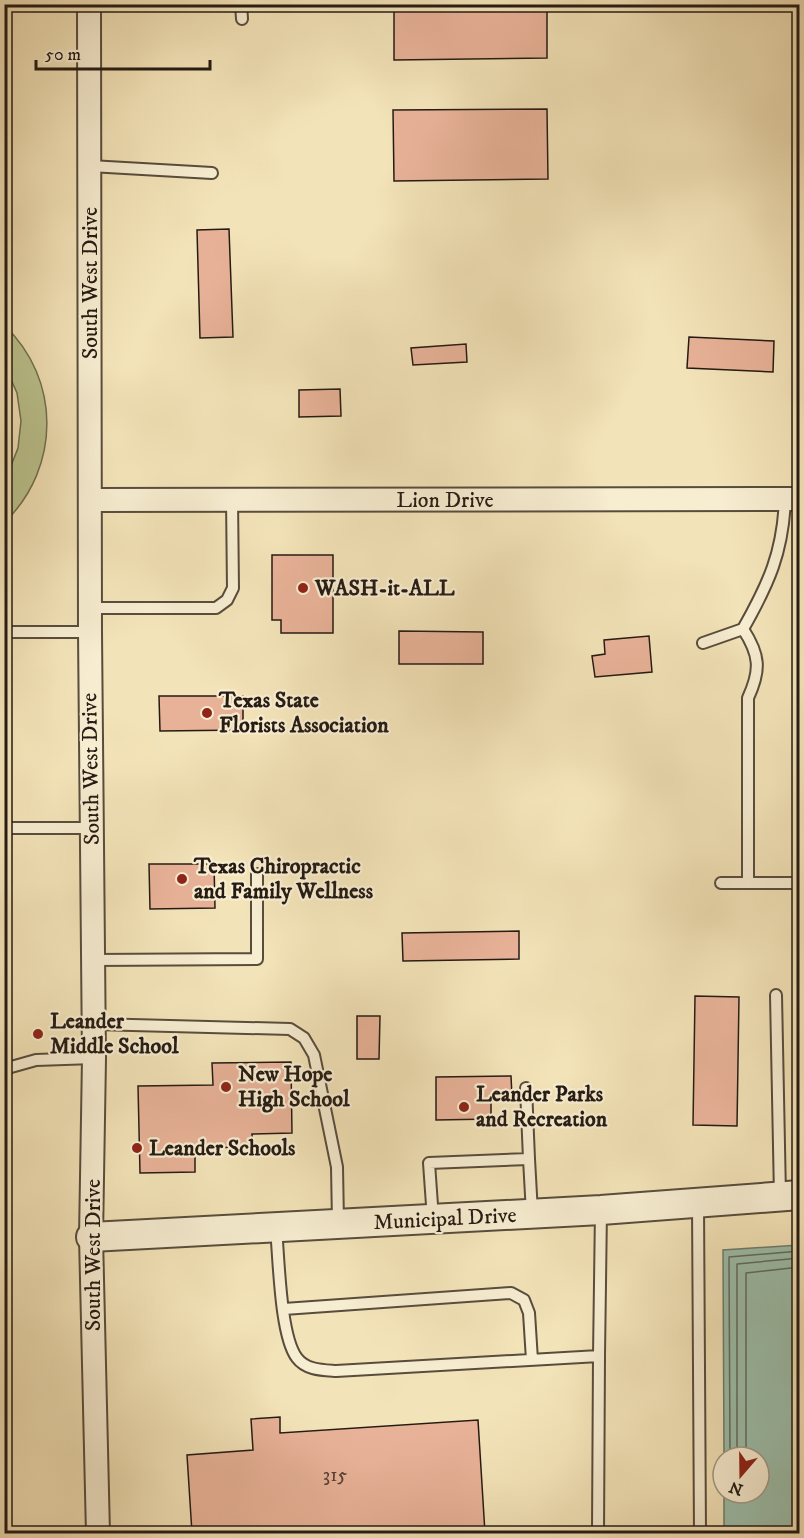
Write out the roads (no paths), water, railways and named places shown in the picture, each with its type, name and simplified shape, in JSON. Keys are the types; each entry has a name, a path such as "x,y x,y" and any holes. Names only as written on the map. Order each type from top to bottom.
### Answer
{"street":[{"name":"South West Drive","path":"90,4 90,632 94,1024 91,1237 98,1533"},
{"name":"Lion Drive","path":"90,500 792,499"},
{"name":"Municipal Drive","path":"91,1237 601,1210 790,1195"}],"lane":[{"path":"241,4 242,19"},
{"path":"90,166 212,173"},
{"path":"703,643 743,629 759,601 778,555 792,499"},
{"path":"90,608 216,608 227,600 233,588 232,500"},
{"path":"743,629 754,645 757,663 756,680 748,698 748,883"},
{"path":"4,632 90,632"},
{"path":"4,828 92,828"},
{"path":"93,960 257,959 256,874"},
{"path":"721,883 800,882"},
{"path":"776,995 790,1195"},
{"path":"94,1024 290,1029 304,1038 314,1055 337,1167 338,1225"},
{"path":"4,1069 36,1060 94,1058"},
{"path":"526,1088 532,1214"},
{"path":"433,1219 429,1163 529,1159"},
{"path":"698,1202 699,1533"},
{"path":"598,1533 601,1210"},
{"path":"276,1228 287,1340 297,1360 311,1369 336,1371 599,1356"},
{"path":"284,1309 511,1293 524,1300 529,1313 532,1360"}],"water":[{"path":"799,1245 799,1533 724,1533 724,1505 771,1505 771,1445 724,1445 723,1250"}],"place":[{"name":"WASH-it-ALL","path":"303,588"},
{"name":"Texas State Florists Association","path":"207,713"},
{"name":"Texas Chiropractic and Family Wellness","path":"182,879"},
{"name":"Leander Middle School","path":"38,1034"},
{"name":"New Hope High School","path":"226,1087"},
{"name":"Leander Parks and Recreation","path":"464,1107"},
{"name":"Leander Schools","path":"137,1148"}]}
